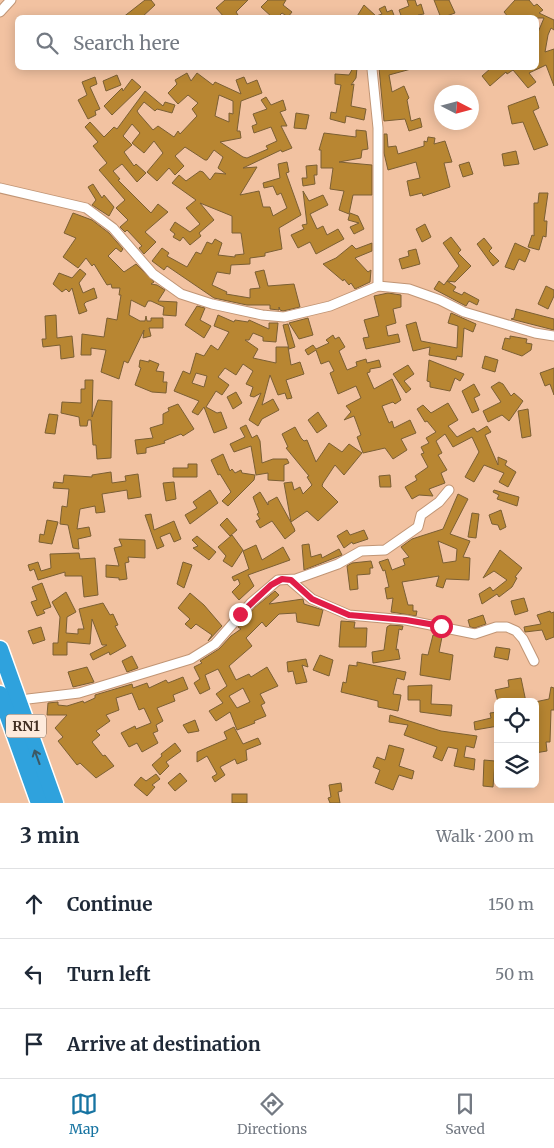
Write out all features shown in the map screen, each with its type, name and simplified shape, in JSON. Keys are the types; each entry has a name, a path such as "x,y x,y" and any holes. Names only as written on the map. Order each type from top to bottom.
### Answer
{"highway":[{"name":"RN1","path":"0,649 54,803"},
{"name":"RN1","path":"0,694 39,803"}],"street":[{"path":"0,12 11,0"},
{"path":"372,70 378,128 376,203 380,224 378,286"},
{"path":"0,188 86,208 113,228 153,274 166,284 181,294 218,306 284,318 323,308 378,286 409,289 440,300 464,312 535,333 554,336"},
{"path":"28,699 79,693 191,660 215,644 271,585 282,579 291,580 338,564 361,551 385,550 418,527 420,515 439,502 449,490"},
{"path":"291,580 312,599 349,615 406,620 475,634 496,627 506,627 516,631 523,639 534,661"}],"building":[{"path":"145,0 151,0 155,5 144,15 126,15"},
{"path":"225,0 248,0 236,12 238,15 222,15 216,8"},
{"path":"268,0 286,0 283,5 292,12 290,15 282,13 280,15 270,15 261,7"},
{"path":"407,0 415,0 417,6 421,4 424,14 401,15 399,10 409,6"},
{"path":"434,0 449,0 455,13 440,15"},
{"path":"515,0 529,0 534,6 537,4 543,10 539,13 554,20 554,30 551,28 548,35 545,52 554,49 554,86 546,65 539,68 539,30 544,18 539,18 539,15 506,15 504,12"},
{"path":"364,5 375,15 358,15"},
{"path":"385,6 387,12 392,10 394,15 379,15 382,14 379,9"},
{"path":"352,70 357,70 356,78 351,85 354,84 351,106 366,109 364,120 346,116 345,123 330,119 331,112 336,113 341,85 335,84 335,74 349,75"},
{"path":"379,70 407,70 389,75 392,92 404,86 409,98 407,100 411,121 420,118 422,127 409,131 405,119 384,121"},
{"path":"489,70 513,70 507,74 506,72 490,86 482,76"},
{"path":"513,70 535,70 529,73 536,82 528,88"},
{"path":"187,73 191,81 197,73 213,85 215,82 241,94 236,80 244,77 247,84 257,80 262,93 241,101 237,131 240,131 241,138 220,142 247,158 268,149 266,146 277,141 271,127 254,133 252,126 257,124 253,114 267,109 261,100 266,97 271,105 283,100 286,110 280,112 287,126 281,126 292,148 282,152 281,150 243,168 257,167 240,195 259,191 263,207 270,207 273,216 287,208 281,193 277,195 273,186 264,188 263,183 280,178 278,164 287,162 289,172 286,173 301,215 279,228 282,249 265,253 265,256 250,258 250,264 231,265 230,274 217,272 212,285 227,292 226,294 250,298 250,289 260,288 255,272 264,270 268,286 294,284 300,307 283,311 279,307 279,310 270,309 270,305 247,305 214,298 167,266 164,270 152,261 162,248 169,253 167,256 187,267 196,252 201,254 207,242 212,244 215,239 222,243 218,255 235,257 235,255 244,254 241,233 232,233 232,216 200,203 214,220 199,233 201,236 190,245 183,237 180,241 173,237 175,234 170,230 175,222 190,232 200,224 186,208 196,200 172,183 179,175 186,181 200,171 210,180 215,173 226,174 218,168 223,157 214,150 205,160 185,147 175,156 184,166 175,175 169,168 157,181 147,172 163,153 154,141 144,153 132,143 140,133 132,124 123,136 132,145 124,152 134,166 136,164 146,173 137,182 122,164 113,171 120,179 118,180 151,213 158,204 168,212 145,232 156,242 144,254 139,248 142,246 127,230 125,232 120,227 128,220 116,208 125,200 99,170 107,163 93,146 98,142 85,127 90,122 104,137 114,127 117,129 145,91 163,106 165,102 175,105 172,113 157,109 155,111 144,102 137,111 139,114 153,130 158,126 174,137 178,131 180,134 197,116 192,109 198,103 188,95 178,104 168,93 177,84 175,80","holes":["219,95 233,101 233,114 229,113 229,122 215,116"]},
{"path":"117,75 121,85 106,91 103,81"},
{"path":"95,77 97,84 90,87 100,109 95,111 96,115 88,119 78,100 87,95 82,82"},
{"path":"132,79 141,87 112,115 104,106 122,88 123,91"},
{"path":"535,96 539,108 533,111 548,145 534,150 523,122 512,124 508,106"},
{"path":"296,113 309,115 306,129 294,128"},
{"path":"356,130 366,131 368,149 362,150 361,158 339,162 372,165 372,195 353,195 349,214 339,210 344,191 330,189 333,168 321,168 321,150 319,150 324,133 356,137"},
{"path":"384,134 387,134 388,147 396,146 398,154 424,146 424,141 427,142 428,137 435,138 434,144 445,141 452,162 444,163 450,187 423,196 422,193 410,196 407,181 420,178 416,162 388,170 384,153"},
{"path":"516,151 519,164 504,166 502,154"},
{"path":"469,162 473,174 463,177 459,165"},
{"path":"317,165 317,175 314,175 315,184 303,186 302,178 307,178 306,166"},
{"path":"93,184 102,198 104,195 114,207 109,216 92,205 96,200 88,187"},
{"path":"303,191 309,201 323,195 328,205 310,214 317,229 323,226 327,235 338,229 344,239 316,254 310,242 298,248 291,235 304,229 302,225 307,224"},
{"path":"539,193 548,193 544,221 547,221 546,237 543,236 539,250 528,247 532,235 534,236 534,203 538,203"},
{"path":"73,213 92,220 109,233 123,249 121,252 116,248 108,256 124,272 136,264 154,282 151,284 165,290 158,301 177,302 176,316 163,315 164,307 151,301 148,301 145,307 131,300 129,315 140,321 145,321 146,316 147,321 151,321 151,318 163,318 163,328 149,328 151,336 143,338 144,330 128,363 124,361 119,379 101,372 106,350 91,348 91,355 81,355 82,334 104,337 107,318 117,320 121,295 119,295 120,288 112,288 111,284 107,285 94,264 92,266 86,258 78,268 63,257 76,238 64,233"},
{"path":"350,213 358,216 364,229 354,234 350,227 359,223 348,220"},
{"path":"425,224 431,237 422,242 416,229"},
{"path":"451,237 461,250 458,253 471,266 455,282 447,281 459,266 443,243"},
{"path":"484,238 492,248 489,251 499,261 493,266 477,244"},
{"path":"372,243 372,251 355,258 368,272 371,270 370,282 355,289 351,283 349,285 344,279 343,281 323,264 336,258 352,245 356,249"},
{"path":"515,243 530,250 525,262 519,259 514,270 505,267"},
{"path":"416,249 420,264 402,269 399,259 409,256 408,251"},
{"path":"80,269 86,274 79,283 83,293 94,288 97,298 86,302 84,304 87,311 79,314 72,288 69,292 66,289 62,292 53,284 59,273 72,278"},
{"path":"439,281 444,285 447,281 456,287 453,291 462,295 464,292 479,300 477,305 469,301 466,306 434,289"},
{"path":"546,286 554,290 554,296 548,309 538,304"},
{"path":"388,293 401,295 401,307 393,309 396,323 386,326 388,336 398,334 400,342 366,349 363,338 369,337 364,320 379,316 374,296"},
{"path":"197,306 205,308 200,320 211,326 204,338 185,325"},
{"path":"516,309 554,319 554,330 511,319 514,318"},
{"path":"451,313 476,324 473,332 464,328 462,357 457,356 456,360 429,355 430,347 413,351 406,325 416,322 421,341 457,348 458,326 448,323"},
{"path":"56,315 57,338 72,336 74,357 61,359 60,345 43,347 42,339 46,339 45,316"},
{"path":"218,315 234,322 235,320 248,322 249,320 269,329 269,323 278,323 276,342 263,341 263,337 253,333 249,340 245,340 258,349 253,358 276,363 276,347 288,347 291,365 300,362 304,374 286,380 292,398 287,399 285,393 278,395 270,375 262,405 273,399 279,410 262,419 258,426 249,420 261,393 254,397 250,396 253,387 246,384 253,371 243,364 236,375 225,368 218,377 229,385 222,395 216,391 206,407 217,413 221,412 227,428 214,433 204,407 198,415 192,412 199,401 174,391 183,371 190,374 196,353 204,356 211,345 218,350 229,332 214,326","holes":["196,373 207,376 204,387 192,383"]},
{"path":"308,318 313,335 299,339 289,323"},
{"path":"288,324 295,347 289,349 283,325"},
{"path":"333,335 335,339 339,337 345,347 339,351 347,370 357,366 356,362 366,359 367,363 379,360 381,367 370,369 370,372 367,373 374,389 392,379 401,400 395,404 393,402 382,406 389,423 392,421 394,428 410,420 416,433 401,439 407,450 393,459 385,448 363,453 357,437 361,435 354,416 344,420 351,412 346,406 361,398 356,386 338,394 330,373 334,371 329,361 321,364 316,350 308,355 305,350 313,345 316,349 329,343 326,340"},
{"path":"510,336 527,339 526,343 532,344 531,350 522,356 502,349 505,338 510,339"},
{"path":"485,356 498,360 495,372 482,368"},
{"path":"140,360 149,362 149,360 159,364 156,371 164,372 163,382 167,382 166,393 152,392 135,385 141,368 139,367"},
{"path":"429,360 464,374 460,381 455,378 450,391 430,387 430,382 427,381"},
{"path":"408,365 414,374 404,381 411,389 406,393 393,374"},
{"path":"554,368 554,395 550,384 545,386 540,373"},
{"path":"85,380 93,380 92,417 98,400 112,401 111,458 97,459 96,445 93,445 91,420 88,420 87,426 80,426 79,417 61,413 62,402 81,403 81,389 85,389"},
{"path":"499,382 503,384 511,396 514,393 523,401 509,421 502,415 488,422 483,411 501,402 491,387"},
{"path":"474,384 480,395 474,398 479,410 472,413 462,391"},
{"path":"236,392 242,403 233,409 227,397"},
{"path":"448,403 458,420 448,426 457,437 474,428 477,432 487,426 491,432 485,435 498,465 498,457 507,461 505,465 516,472 508,487 499,482 504,473 484,465 474,482 465,477 479,452 472,437 453,447 445,434 436,441 442,453 438,455 447,470 441,473 445,483 429,489 433,496 419,495 412,499 405,487 417,480 415,476 428,467 421,454 424,453 421,447 429,443 426,438 436,432 427,421 425,422 417,409 423,405 431,413"},
{"path":"178,404 194,429 183,436 181,434 164,441 165,443 146,448 146,453 137,454 135,440 153,438 150,428 163,424 163,414 169,411 168,408"},
{"path":"528,409 531,436 522,438 518,411"},
{"path":"318,412 327,426 317,433 308,420"},
{"path":"49,414 58,415 55,434 45,433"},
{"path":"246,425 252,438 257,435 260,441 262,463 273,459 287,459 289,463 284,465 284,481 268,480 268,473 256,475 251,446 234,452 230,444 245,437 240,428"},
{"path":"295,427 301,438 304,441 307,440 316,462 329,443 342,452 349,444 362,453 344,475 335,465 323,483 322,486 338,502 318,521 307,511 291,522 284,483 292,482 294,490 300,487 303,494 312,485 307,477 309,476 286,448 288,447 282,434"},
{"path":"223,454 230,471 232,469 235,473 241,470 242,473 255,475 254,480 228,506 222,501 231,492 220,474 218,475 211,460"},
{"path":"188,464 197,464 197,477 173,477 173,468 188,468"},
{"path":"111,472 112,483 126,481 125,476 138,474 141,497 128,499 127,490 102,494 105,512 96,513 95,506 80,509 77,529 89,527 91,536 78,539 79,549 73,548 68,525 60,524 62,506 67,507 69,489 53,488 54,482 63,483 64,475 92,477 92,475"},
{"path":"390,475 391,487 380,487 379,476"},
{"path":"174,482 176,499 166,501 163,483"},
{"path":"210,490 218,503 190,524 185,515 197,508 193,502"},
{"path":"494,490 519,497 517,506 497,499 499,495 493,492"},
{"path":"260,492 268,505 268,502 277,497 294,528 295,531 285,539 272,521 260,528 256,521 260,519 253,497"},
{"path":"458,494 468,499 450,534 470,541 463,557 470,558 469,580 446,579 443,588 436,586 439,576 402,582 408,605 413,605 413,611 417,611 416,616 391,612 393,598 387,599 385,588 389,587 385,570 383,571 379,562 388,559 392,570 405,565 403,559 409,557 401,547 412,539 443,529","holes":["438,541 457,549 456,561 443,563"]},
{"path":"501,510 506,527 500,530 498,525 492,524 489,515"},
{"path":"472,513 479,514 476,538 468,537"},
{"path":"151,514 154,530 174,521 181,539 174,542 170,533 160,537 164,546 157,549 145,515"},
{"path":"227,518 237,530 230,536 220,525"},
{"path":"47,520 58,522 52,544 39,542 40,534 44,535"},
{"path":"347,530 350,535 364,530 368,539 353,544 352,542 344,548 337,536"},
{"path":"232,535 243,550 232,567 223,561 226,556 218,547"},
{"path":"197,536 216,552 209,560 193,548 198,546 192,540"},
{"path":"119,539 145,540 145,558 128,557 129,562 125,563 127,579 119,580 119,578 106,577 106,565 119,566 114,548 122,546"},
{"path":"309,544 311,557 321,554 322,558 339,549 342,555 304,570 302,545"},
{"path":"256,545 262,560 283,547 290,560 248,575 254,586 239,600 232,592 240,584 238,579 234,581 232,577 249,569 243,551"},
{"path":"500,550 522,568 515,577 517,578 512,587 499,597 497,594 482,604 479,594 490,587 493,591 507,580 494,571 483,578"},
{"path":"79,553 80,559 95,558 98,595 84,597 82,576 65,576 65,572 38,580 34,569 30,571 28,565 38,562 41,571 51,568 50,554"},
{"path":"371,561 373,568 370,568 370,574 357,575 358,589 350,590 347,566 352,563"},
{"path":"183,562 192,565 184,588 177,584"},
{"path":"42,583 51,607 43,610 45,613 37,616 31,602 37,600 32,587"},
{"path":"275,591 279,595 269,604 303,599 304,604 323,610 319,626 297,622 296,613 279,614 266,627 262,622 246,638 252,646 229,666 236,680 249,674 251,677 267,667 278,686 260,694 265,703 261,705 266,716 254,721 255,723 237,730 230,712 216,721 209,711 223,703 216,694 227,686 218,669 205,675 210,689 200,694 194,683 200,679 194,667 202,663 200,661 219,649 231,636 241,629 238,627 255,607","holes":["243,688 250,702 237,708 229,696"]},
{"path":"66,592 76,612 67,617 66,633 78,634 78,629 84,629 79,609 103,603 110,615 113,614 118,625 115,626 126,646 110,655 109,652 93,660 90,654 107,645 102,645 92,619 90,644 67,642 67,655 53,655 53,643 58,643 60,617 52,602"},
{"path":"190,593 204,605 222,626 208,641 212,635 196,624 191,629 185,624 190,619 178,608"},
{"path":"524,598 528,611 515,615 511,601"},
{"path":"550,611 551,613 554,612 554,637 546,640 542,630 525,632 524,627 541,624 537,615"},
{"path":"483,615 486,624 475,628 470,627 468,620"},
{"path":"341,621 355,622 354,628 367,628 366,647 339,647"},
{"path":"390,625 403,626 402,630 399,629 396,650 398,649 400,659 373,663 372,652 384,650 387,627"},
{"path":"41,627 45,640 33,644 28,631"},
{"path":"433,635 442,637 439,652 453,655 450,680 420,675 422,654 428,655"},
{"path":"496,647 510,649 508,660 494,657"},
{"path":"320,655 333,660 329,676 313,670"},
{"path":"132,656 138,668 127,672 122,661"},
{"path":"306,659 308,667 302,665 307,682 296,684 293,671 288,672 287,662"},
{"path":"357,662 406,672 404,680 397,678 393,694 401,695 398,711 378,707 378,701 341,692 343,682 346,683 349,665 357,666"},
{"path":"87,667 94,682 73,687 68,672"},
{"path":"183,677 188,689 173,695 175,701 157,708 163,721 156,725 158,731 153,733 158,743 142,752 137,743 129,747 121,733 135,726 136,729 151,723 144,708 139,710 132,693 116,698 119,710 106,715 110,721 96,731 100,735 92,742 114,766 96,778 80,763 77,765 58,741 63,737 55,728 67,715 47,715 48,703 58,702 58,705 67,706 83,701 84,703 95,698 95,695 132,684 133,688 147,683 149,688 166,680 168,683"},
{"path":"521,678 525,698 497,698 495,690 509,687 508,680"},
{"path":"432,685 431,704 452,705 451,716 420,712 420,700 408,700 408,686"},
{"path":"551,687 554,688 554,710 551,710 550,742 546,742 547,751 539,752 539,701 549,699"},
{"path":"494,712 494,727 475,730 474,722 491,718 490,713"},
{"path":"390,715 441,731 477,736 474,748 466,746 464,757 475,759 474,770 454,766 458,749 448,747 442,761 433,757 437,747 404,735 408,725 389,722"},
{"path":"195,720 199,731 188,733 183,725"},
{"path":"234,727 243,744 258,738 261,744 246,750 247,760 237,764 235,759 220,767 225,775 215,782 212,777 217,774 207,756 197,762 197,752 227,739 224,732"},
{"path":"175,743 181,751 166,762 169,766 160,775 152,765 162,756 161,754"},
{"path":"389,745 404,749 399,766 414,771 412,779 399,775 393,790 375,783 380,770 373,767 377,757 385,760"},
{"path":"484,760 494,761 493,787 483,786"},
{"path":"180,773 187,781 175,791 168,783"},
{"path":"156,774 160,779 152,785 155,787 147,796 134,785 141,777 146,781"},
{"path":"341,783 342,791 338,792 340,803 330,803 328,798 331,797 329,785"},
{"path":"232,794 247,794 247,803 232,803"}],"route":[{"path":"240,614 271,585 282,579 291,580 312,599 342,613 368,618 406,620 441,626"}]}
